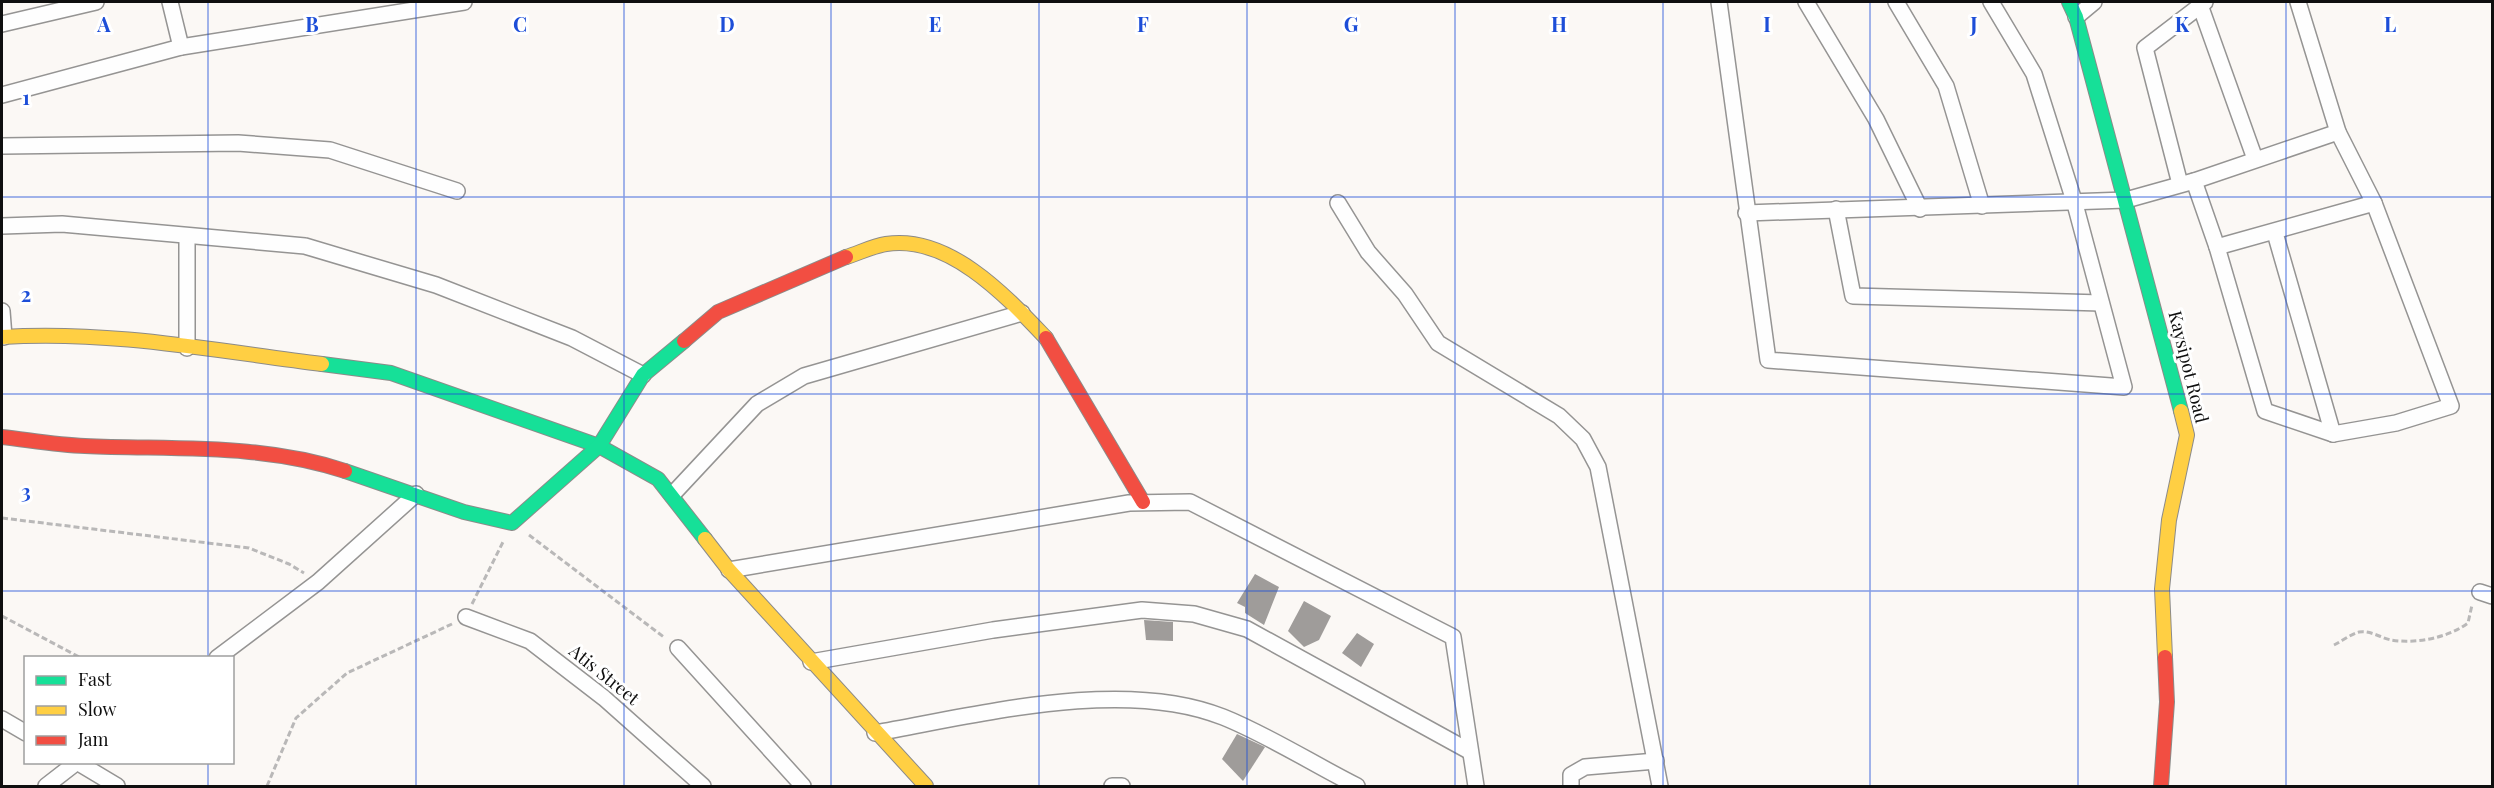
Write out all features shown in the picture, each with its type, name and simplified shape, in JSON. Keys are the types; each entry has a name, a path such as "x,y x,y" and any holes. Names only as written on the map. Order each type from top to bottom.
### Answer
{"street":[{"path":"2,24 96,2"},
{"path":"170,2 181,47"},
{"path":"2,95 181,47 464,2"},
{"path":"1719,2 1746,213 1768,360 2124,387 2075,204 2034,75 1990,2"},
{"path":"1806,2 1876,119 1920,209"},
{"path":"1896,2 1946,86 1982,206"},
{"name":"Kaysipot Road","path":"2069,2 2076,17 2126,200 2187,435 2169,520 2162,590 2167,702 2161,786"},
{"path":"2076,17 2094,2"},
{"path":"2255,159 2203,3 2145,48 2187,183 2217,247 2265,411 2333,434 2396,423 2451,406 2374,203 2338,132 2298,2"},
{"path":"1746,213 1836,208 1920,209 2075,204 2126,200 2187,183 2338,132"},
{"path":"2,146 238,143 330,150 457,191"},
{"path":"1338,203 1368,252 1405,294 1438,343 1559,416 1583,440 1598,467 1660,786"},
{"path":"2217,247 2275,233 2374,203"},
{"path":"1836,208 1853,296 2101,303"},
{"path":"2,226 62,224 305,246 436,285 572,338 643,375"},
{"path":"2275,233 2333,434"},
{"path":"187,236 187,348"},
{"path":"2,437 82,446 244,450 321,463 464,512 512,523 598,446 643,375 718,312 838,260 886,244 926,246 977,272 1047,339 1143,501"},
{"path":"2,311 3,337 46,334 129,340 391,373 598,446 658,479 729,570 875,733 926,786"},
{"path":"672,495 757,404 804,376 1022,313"},
{"path":"218,656 318,582 416,494"},
{"path":"729,570 1143,501 1190,502 1453,637 1476,786"},
{"path":"811,662 993,630 1142,610 1194,614 1247,629 1469,751"},
{"name":"Atis Street","path":"466,617 530,641 604,698 703,786"},
{"path":"678,648 803,786"},
{"path":"875,733 1024,706 1127,700 1175,705 1222,717 1357,786"},
{"path":"2,719 24,732"},
{"path":"1571,786 1572,775 1585,767 1656,761"},
{"path":"46,786 76,764"},
{"path":"79,764 117,786"},
{"path":"1112,786 1122,786"}],"path":[{"path":"2,518 110,529 249,548 289,564 318,582"},
{"path":"267,786 296,718 347,673 466,617 512,523 572,564 678,648"},
{"path":"2334,645 2357,632 2365,632 2391,640 2424,640 2461,628 2468,623 2474,595 2487,594"},
{"path":"2,616 79,656"}],"building":[{"path":"1255,574 1279,587 1264,625 1245,613 1245,607 1237,603"},
{"path":"1304,601 1331,616 1319,640 1304,647 1288,631"},
{"path":"1144,620 1173,622 1173,641 1146,640"},
{"path":"1357,633 1374,644 1361,667 1342,653"},
{"path":"1237,734 1265,747 1243,781 1222,759"}],"traffic: fast":[{"path":"2069,2 2076,17 2181,411"},
{"path":"345,471 464,512 512,523 599,446 643,375 684,341"},
{"path":"322,364 391,373 599,446 658,479 705,539"}],"traffic: slow":[{"path":"846,257 886,244 909,243 932,249 975,272 995,288 1046,338"},
{"path":"2,337 82,336 123,339 322,364"},
{"path":"2165,657 2162,589 2169,520 2187,435 2181,411"},
{"path":"705,539 729,570 926,786"}],"traffic: jam":[{"path":"684,341 718,312 846,257"},
{"path":"1046,338 1143,502"},
{"path":"2,437 54,444 249,452 313,462 345,471"},
{"path":"2161,786 2167,702 2165,657"}]}
